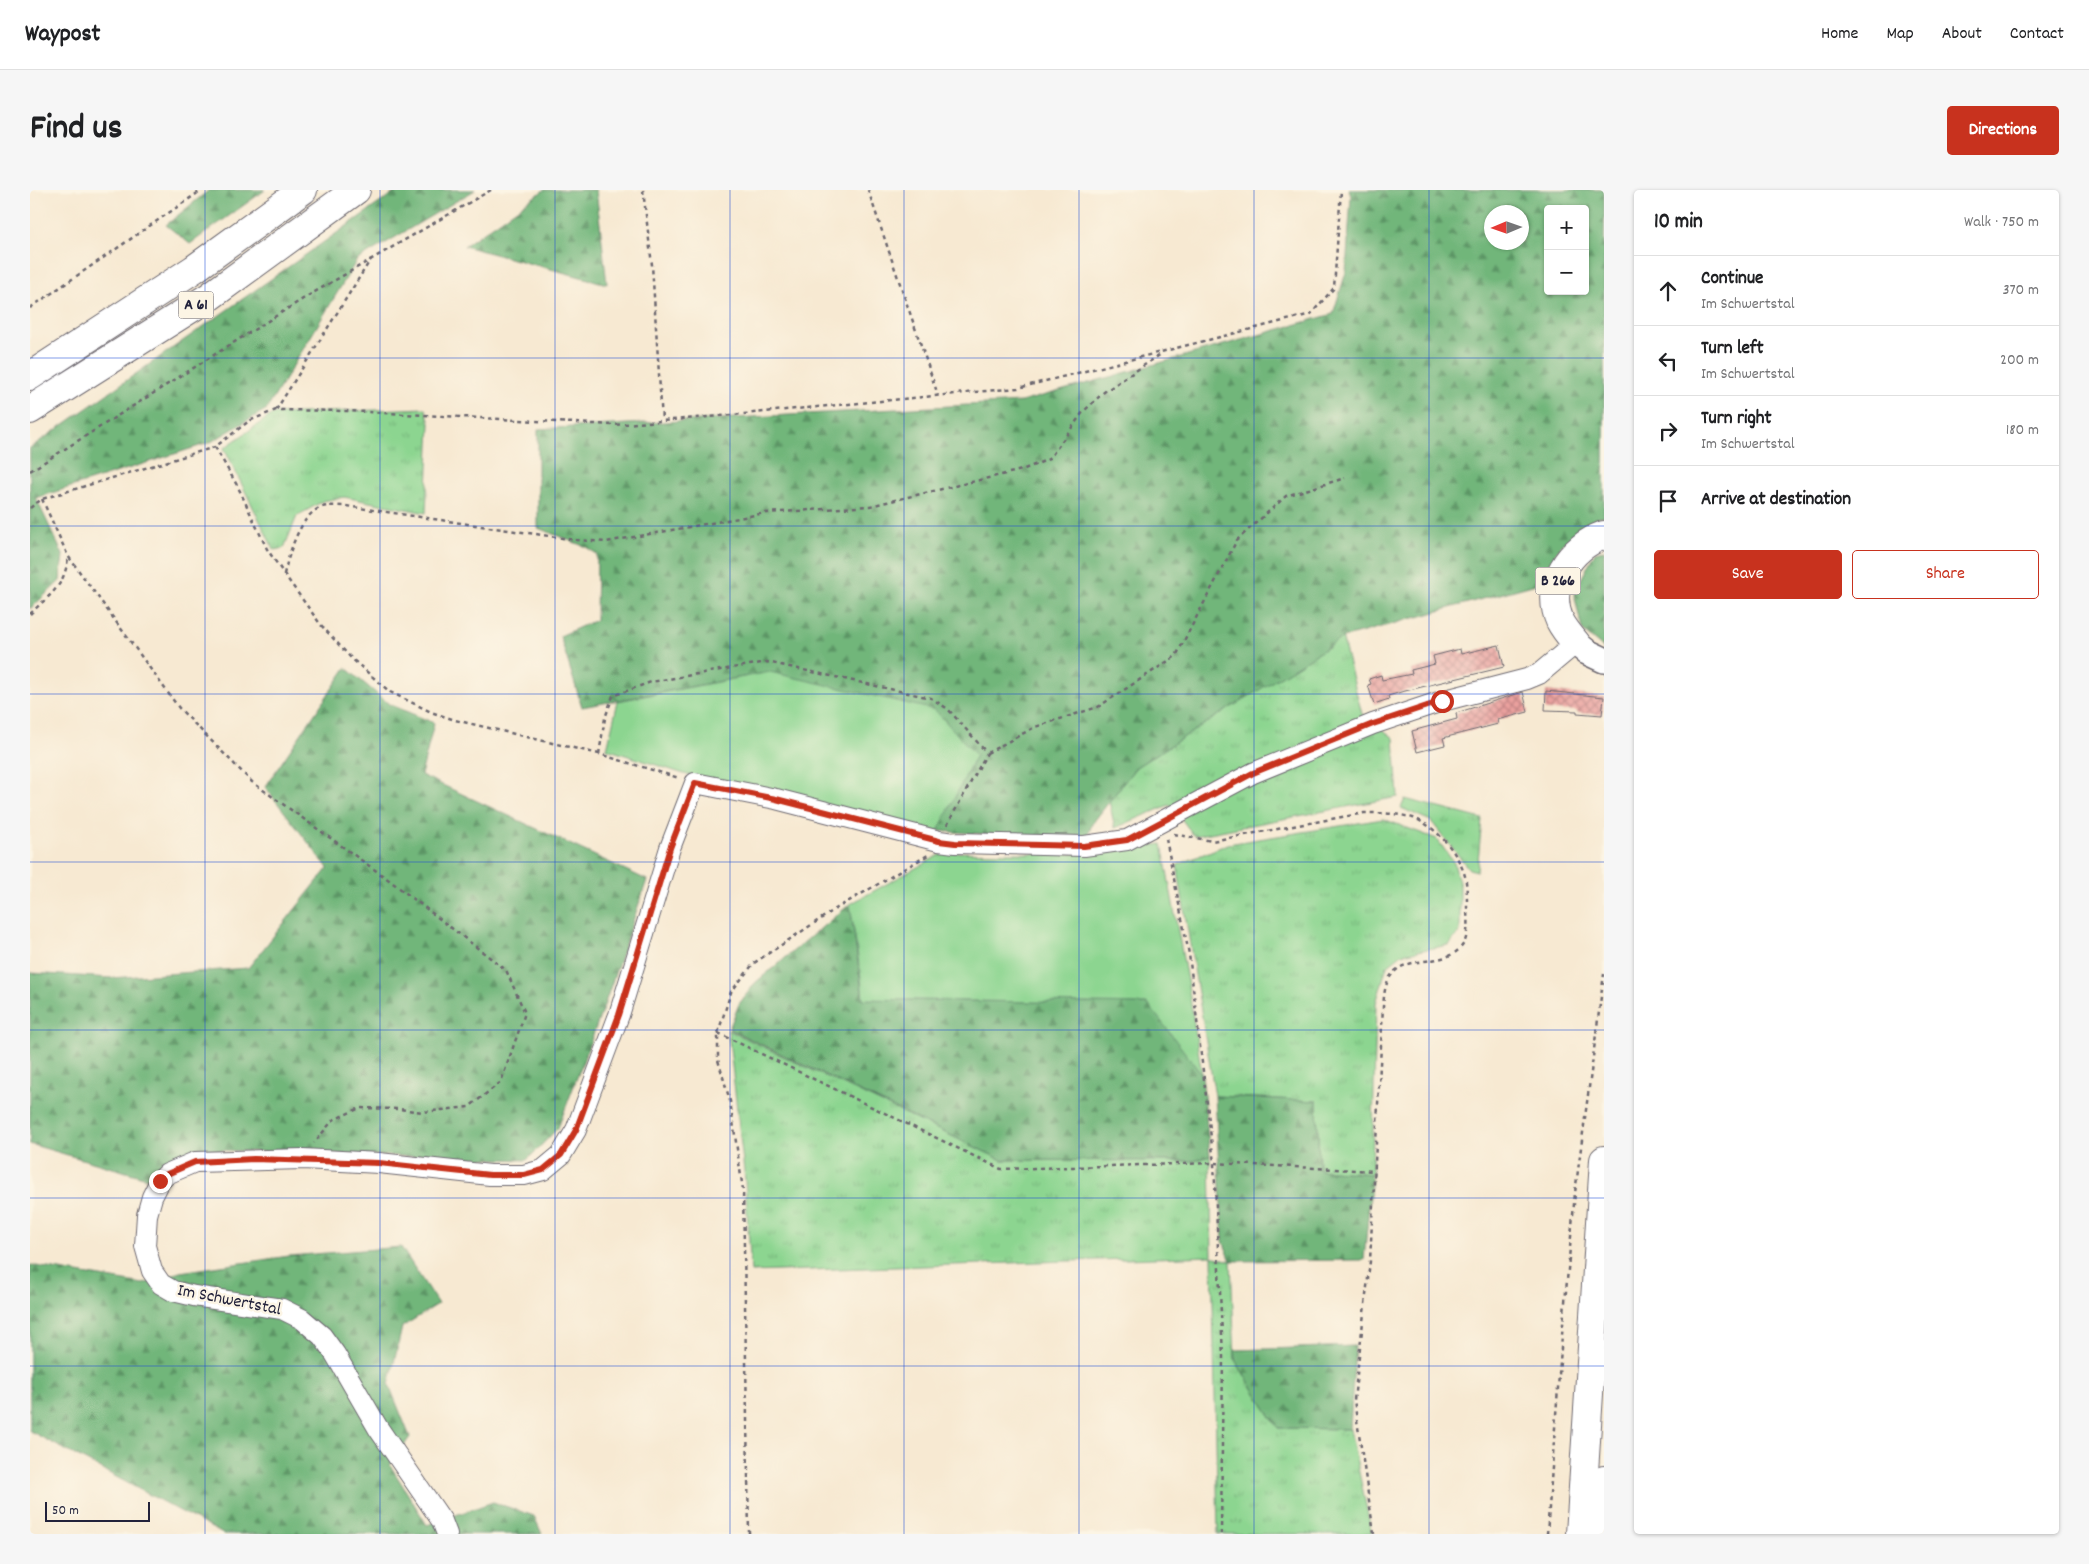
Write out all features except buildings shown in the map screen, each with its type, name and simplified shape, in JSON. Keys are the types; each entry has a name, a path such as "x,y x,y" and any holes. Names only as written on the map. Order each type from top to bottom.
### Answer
{"highway":[{"name":"A 61","path":"30,376 194,269 303,190"},
{"name":"A 61","path":"30,410 209,297 356,190"},
{"name":"B 266","path":"1576,643 1560,620 1556,606 1558,579 1573,553 1594,538 1604,535"},
{"path":"1580,1534 1604,1160"},
{"path":"1600,1534 1604,1480"}],"main road":[{"name":"B 266","path":"1576,643 1587,652 1604,660"}],"street":[{"path":"695,783 776,799 939,841 1084,846 1127,840 1161,828 1253,773 1373,724 1442,701 1528,679 1539,674 1576,643"},
{"name":"Im Schwertstal","path":"447,1534 442,1521 389,1444 335,1354 322,1336 302,1318 282,1309 194,1296 173,1291 161,1284 152,1271 145,1246 146,1215 160,1181 167,1174 195,1162 254,1159 322,1160 379,1163 490,1175 524,1175 543,1170 561,1155 576,1130 619,1015 670,848 695,783"}],"path":[{"path":"30,308 202,190"},
{"path":"30,471 306,297 491,190"},
{"path":"643,190 652,264 662,421"},
{"path":"868,190 938,396"},
{"path":"30,508 42,499 215,447 249,421 276,410 348,411 613,425 1018,388 1311,314 1334,288 1341,190"},
{"path":"276,410 373,257"},
{"path":"284,574 289,554 307,517 322,507 346,506 576,540 606,542 766,513 870,506 1022,470 1049,459 1083,412 1104,392 1164,352"},
{"path":"215,447 238,487 267,549 284,574 321,625 351,658 390,692 431,712 454,720 599,754 695,783"},
{"path":"749,1534 743,1190 730,1101 718,1060 718,1033 731,992 754,963 837,908 930,854 987,753 1035,726 1098,706 1176,656 1236,540 1286,496 1345,478"},
{"path":"42,499 68,556 179,708 252,782 389,880 506,970 524,1013 501,1082 469,1107 423,1112 360,1108 333,1120 315,1143 306,1144"},
{"path":"30,614 60,585 66,573 68,556"},
{"path":"599,754 605,718 613,696 651,682 767,662 931,698 948,709 987,753"},
{"path":"1221,1534 1223,1356 1214,1163 1189,954 1161,828 1212,841 1364,813 1411,817 1438,833 1462,867 1467,889 1464,943 1453,954 1407,963 1394,972 1386,984 1382,1006 1370,1261 1354,1400 1374,1534"},
{"path":"1547,1534 1575,1193 1604,974"},
{"path":"718,1033 1001,1169 1214,1163 1375,1170"}],"green space":[{"path":"209,190 265,190 190,244 166,225"},
{"path":"398,190 475,190 357,260 267,409 209,443 36,498 63,555 60,581 30,609 30,448"},
{"path":"544,190 596,190 607,284 464,246"},
{"path":"1349,190 1604,190 1604,516 1598,517 1562,544 1536,584 1342,638 1136,767 1092,824 1086,841 938,831 976,755 770,672 582,707 560,636 596,620 597,554 586,547 538,528 538,429 1021,402 1333,314 1346,272 1351,196"},
{"path":"425,408 430,423 426,513 344,497 323,501 297,516 284,548 274,550 224,448 273,414"},
{"path":"1604,550 1604,649 1582,630 1574,593 1595,552"},
{"path":"1342,637 1362,714 1394,738 1398,797 1194,836 1169,805 1115,828 1109,801 1136,767"},
{"path":"346,668 389,704 434,723 421,775 647,880 605,1003 558,1128 527,1160 210,1150 177,1162 147,1178 30,1144 30,973 111,978 248,968 328,868 265,787"},
{"path":"770,672 935,710 976,755 938,831 684,774 607,749 618,701"},
{"path":"1405,799 1482,819 1477,871 1469,869 1431,821 1401,808"},
{"path":"1383,819 1437,839 1454,863 1460,886 1460,931 1449,945 1402,954 1387,966 1376,1003 1372,1174 1319,1170 1317,1101 1215,1096 1177,865 1228,844"},
{"path":"1162,844 1189,991 1202,1075 1148,1004 863,999 850,904 945,852 1073,854"},
{"path":"850,904 863,999 1149,1004 1202,1075 1210,1156 1194,1161 1002,1160 729,1029 739,1004 755,983"},
{"path":"728,1030 1002,1160 1194,1161 1210,1156 1212,1256 751,1272 745,1180"},
{"path":"1215,1096 1317,1101 1319,1170 1372,1174 1364,1260 1231,1261 1223,1241"},
{"path":"401,1247 438,1304 402,1327 389,1385 410,1437 390,1465 427,1525 493,1502 534,1516 542,1534 223,1534 30,1431 30,1265 143,1284 180,1272 289,1256"},
{"path":"1212,1256 1231,1261 1235,1360 1278,1428 1350,1429 1372,1534 1218,1534"},
{"path":"1355,1346 1350,1429 1278,1428 1235,1360 1235,1350"}],"route":[{"path":"160,1181 167,1174 195,1162 254,1159 379,1163 490,1175 524,1175 543,1170 561,1155 576,1130 619,1015 670,848 695,783 776,799 939,841 1084,846 1127,840 1253,773 1373,724 1442,701"}]}
